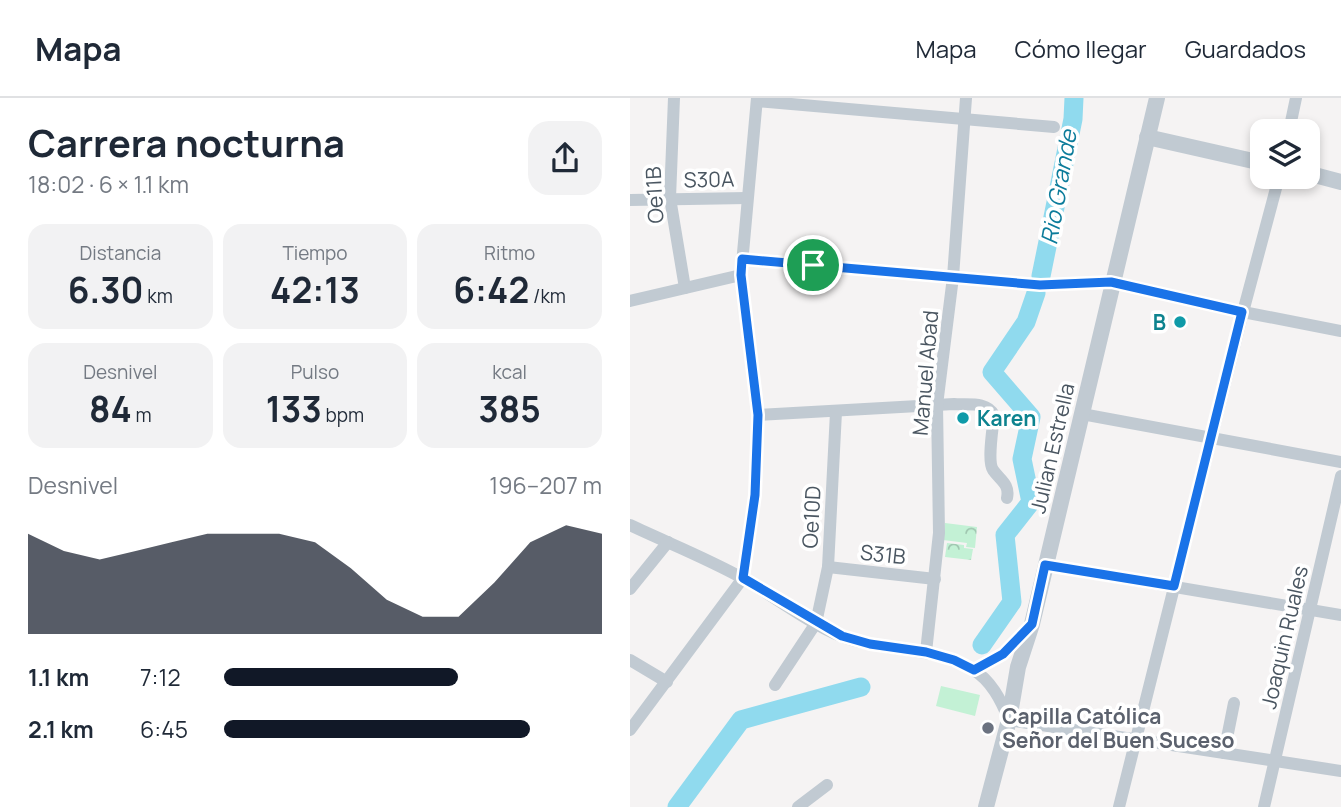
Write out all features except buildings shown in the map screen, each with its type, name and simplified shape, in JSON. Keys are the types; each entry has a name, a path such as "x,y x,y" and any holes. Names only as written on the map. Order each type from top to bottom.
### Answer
{"street":[{"name":"Oe11B","path":"674,98 670,198 685,289"},
{"name":"Manuel Abad","path":"926,652 939,533 937,405 953,277 966,98"},
{"name":"Julian Estrella","path":"986,807 1157,98"},
{"path":"1292,119 1296,98"},
{"path":"630,730 743,578 755,495 758,415 741,275 757,100 1054,127"},
{"path":"1147,136 1250,160"},
{"path":"1320,176 1341,182"},
{"path":"1119,807 1242,312 1276,189"},
{"name":"S30A","path":"630,200 747,198"},
{"path":"742,259 1040,285 1111,282 1341,331"},
{"path":"630,301 741,275"},
{"path":"758,415 937,405 985,406 994,415 990,458 992,469 1005,483 1007,498"},
{"name":"Oe10D","path":"816,623 828,567 836,412"},
{"path":"1082,414 1341,462"},
{"name":"Joaquin Ruales","path":"1265,807 1341,476"},
{"path":"630,525 743,578 842,636 860,642 926,652 954,660 974,670 991,686 1009,720 1341,771"},
{"path":"630,589 668,542"},
{"path":"1045,565 1341,615"},
{"name":"S31B","path":"828,567 935,579"},
{"path":"775,685 816,623"},
{"path":"974,670 1003,654 1032,624"},
{"path":"630,660 667,682"},
{"path":"1224,753 1234,703"},
{"path":"799,807 827,785"}],"green space":[{"path":"945,523 977,527 975,548 966,547 967,543 943,540"},
{"path":"947,543 973,549 971,560 945,557"},
{"path":"941,686 980,695 975,716 936,706"}],"waterway":[{"name":"Rio Grande","path":"1041,276 1073,119 1074,98"},
{"name":"Rio Grande","path":"982,645 1012,602 1005,535 1031,502 1022,459 1031,417 992,372 1026,322 1036,293"},
{"name":"Rio Grande","path":"677,807 741,720 861,687"}],"place":[{"name":"B","path":"1180,322"},
{"name":"Karen","path":"963,418"},
{"name":"Capilla Católica Señor del Buen Suceso","path":"988,728"}],"route":[{"path":"742,259 813,265 1040,285 1111,282 1242,312 1174,586 1045,565 1032,624 1003,654 974,670 954,660 926,652 870,644 842,636 743,578 755,495 758,415 741,275 742,259"}]}
